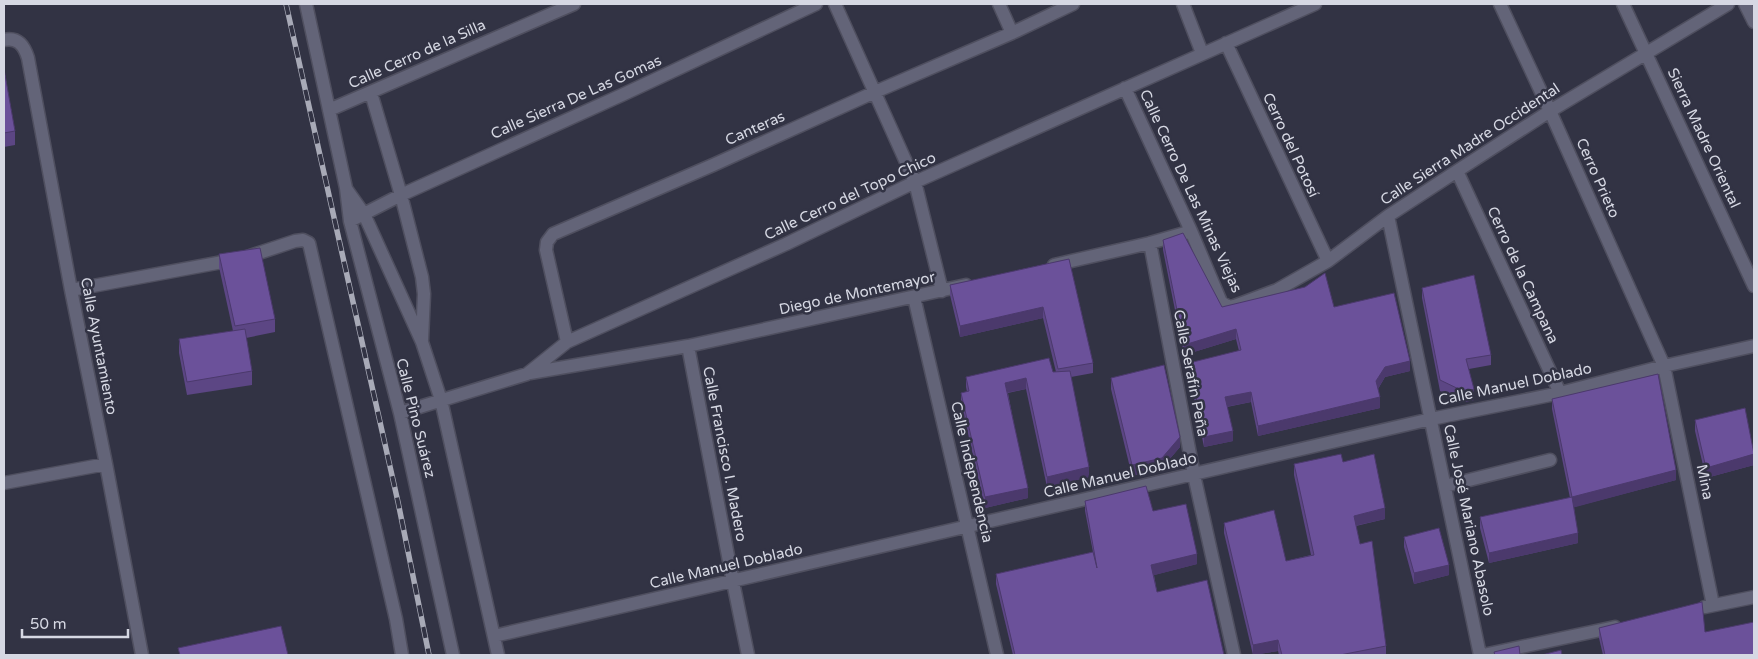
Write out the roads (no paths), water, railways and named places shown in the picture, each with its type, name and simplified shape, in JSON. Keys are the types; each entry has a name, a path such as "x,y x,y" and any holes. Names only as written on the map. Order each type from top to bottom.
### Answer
{"street":[{"name":"Calle Pino Suárez","path":"306,4 346,188 350,221 400,413 453,655"},
{"name":"Calle Cerro de la Silla","path":"329,110 574,4"},
{"name":"Calle Sierra De Las Gomas","path":"350,221 401,195 816,4"},
{"path":"835,4 915,182 942,291"},
{"path":"999,4 1012,33"},
{"name":"Canteras","path":"567,342 546,250 547,242 553,234 713,166 1073,4"},
{"path":"1182,4 1202,53"},
{"name":"Calle Cerro del Topo Chico","path":"400,413 527,374 567,342 786,244 915,182 1315,4"},
{"name":"Cerro Prieto","path":"1500,4 1664,366"},
{"name":"Sierra Madre Oriental","path":"1623,4 1754,286"},
{"name":"Calle Sierra Madre Occidental","path":"1228,307 1276,290 1328,261 1388,216 1550,111 1728,4"},
{"path":"1745,4 1754,22"},
{"name":"Calle Ayuntamiento","path":"4,40 16,40 25,49 28,58 142,655"},
{"name":"Cerro del Potosí","path":"1226,43 1328,261"},
{"name":"Calle Cerro De Las Minas Viejas","path":"1125,88 1221,302 1228,307"},
{"name":"Calle Pino Suárez","path":"371,93 401,195 422,277 424,294 422,342"},
{"name":"Cerro de la Campana","path":"1457,171 1560,393"},
{"name":"Calle Pino Suárez","path":"346,188 364,214 422,342 441,400 498,655"},
{"name":"Calle José Mariano Abasolo","path":"1388,216 1482,655"},
{"path":"1046,267 1191,232"},
{"path":"71,290 244,258 301,240 309,243 396,619 402,655"},
{"name":"Calle Serafín Peña","path":"1150,243 1194,475 1234,655"},
{"name":"Diego de Montemayor","path":"527,374 688,346 980,282"},
{"name":"Calle Independencia","path":"914,297 997,655"},
{"name":"Calle Francisco I. Madero","path":"688,346 748,655"},
{"name":"Calle Manuel Doblado","path":"494,636 1431,419 1560,393 1664,366 1754,346"},
{"name":"Mina","path":"1664,366 1713,605"},
{"path":"1445,486 1550,460"},
{"path":"4,482 106,464"},
{"path":"1694,609 1754,596"},
{"path":"1482,655 1627,624"}],"railway":[{"path":"286,4 398,502 429,655"}]}
